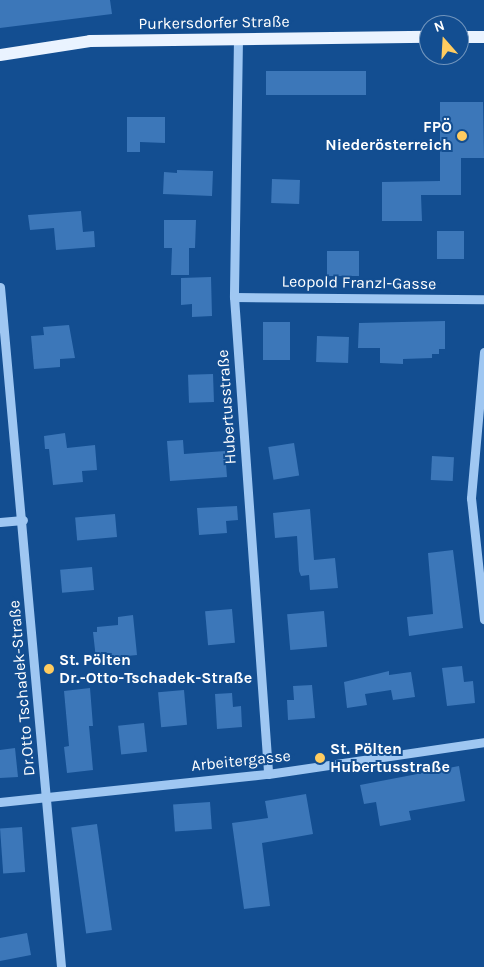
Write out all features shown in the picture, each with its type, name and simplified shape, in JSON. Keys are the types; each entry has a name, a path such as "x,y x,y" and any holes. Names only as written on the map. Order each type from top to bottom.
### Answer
{"main road":[{"name":"Purkersdorfer Straße","path":"0,56 90,41 419,37"},
{"path":"469,37 484,37"}],"street":[{"name":"Hubertusstraße","path":"238,38 234,297 268,774"},
{"name":"Dr.Otto Tschadek-Straße","path":"0,287 23,520 61,967"},
{"name":"Leopold Franzl-Gasse","path":"234,297 484,299"},
{"path":"484,352 471,498 484,619"},
{"path":"0,522 23,520"},
{"name":"Arbeitergasse","path":"0,802 268,774 484,742"}],"building":[{"path":"0,0 110,0 112,14 0,28"},
{"path":"266,71 366,71 366,95 266,95"},
{"path":"440,102 483,102 484,158 461,158 461,195 421,195 422,221 382,221 382,182 440,181"},
{"path":"127,117 165,117 165,143 140,142 140,152 127,152"},
{"path":"177,170 213,171 212,196 163,194 164,172 177,173"},
{"path":"272,179 300,180 299,204 271,203"},
{"path":"81,211 83,232 94,231 95,247 56,250 54,228 30,230 28,215"},
{"path":"164,220 196,220 195,248 189,248 189,275 171,275 172,248 164,248"},
{"path":"437,231 464,231 464,259 437,259"},
{"path":"327,251 359,251 359,276 327,276"},
{"path":"211,277 212,316 192,317 192,304 181,305 181,278"},
{"path":"445,321 445,349 439,349 439,354 432,354 432,358 403,359 403,364 380,363 380,348 358,348 359,323"},
{"path":"263,322 290,322 290,360 263,360"},
{"path":"69,325 75,358 60,359 60,367 34,369 31,336 44,335 43,327"},
{"path":"317,336 349,337 348,363 316,362"},
{"path":"213,374 214,402 189,403 188,375"},
{"path":"65,433 67,448 95,445 97,470 82,471 83,482 53,485 49,449 45,449 44,436"},
{"path":"183,440 184,454 225,451 227,477 170,481 167,441"},
{"path":"294,443 299,476 273,480 268,447"},
{"path":"432,456 454,457 453,481 431,480"},
{"path":"237,506 238,520 226,521 227,533 199,535 197,508"},
{"path":"310,509 314,560 335,558 338,588 310,590 309,575 301,576 299,571 297,536 275,538 273,513"},
{"path":"115,514 117,537 77,540 75,517"},
{"path":"453,550 463,628 409,636 407,617 433,614 428,553"},
{"path":"92,567 94,590 62,593 60,570"},
{"path":"232,609 235,643 208,645 205,611"},
{"path":"324,611 327,647 290,650 287,614"},
{"path":"133,615 137,655 96,659 93,632 97,632 97,627 118,625 118,617"},
{"path":"462,666 464,682 473,681 475,703 447,706 442,668"},
{"path":"389,671 389,675 411,672 415,697 393,700 391,690 365,694 367,705 347,708 344,682"},
{"path":"312,685 315,718 288,720 287,700 294,700 293,686"},
{"path":"90,688 93,726 89,726 93,770 67,773 64,747 69,746 64,691"},
{"path":"184,690 187,725 161,727 158,692"},
{"path":"232,693 233,707 241,706 242,727 217,729 215,694"},
{"path":"144,723 147,752 121,755 118,726"},
{"path":"15,748 18,777 0,778 0,750"},
{"path":"459,766 465,801 409,811 411,820 380,826 376,802 364,804 360,785"},
{"path":"306,794 313,834 262,843 270,906 244,909 232,823 268,818 265,801"},
{"path":"210,802 212,829 175,832 173,805"},
{"path":"97,824 112,930 86,934 71,828"},
{"path":"22,827 25,872 3,873 0,829"},
{"path":"27,933 31,955 0,961 0,938"}],"place":[{"name":"FPÖ Niederösterreich","path":"462,136"},
{"name":"St. Pölten Dr.-Otto-Tschadek-Straße","path":"49,669"},
{"name":"St. Pölten Hubertusstraße","path":"320,758"}]}
